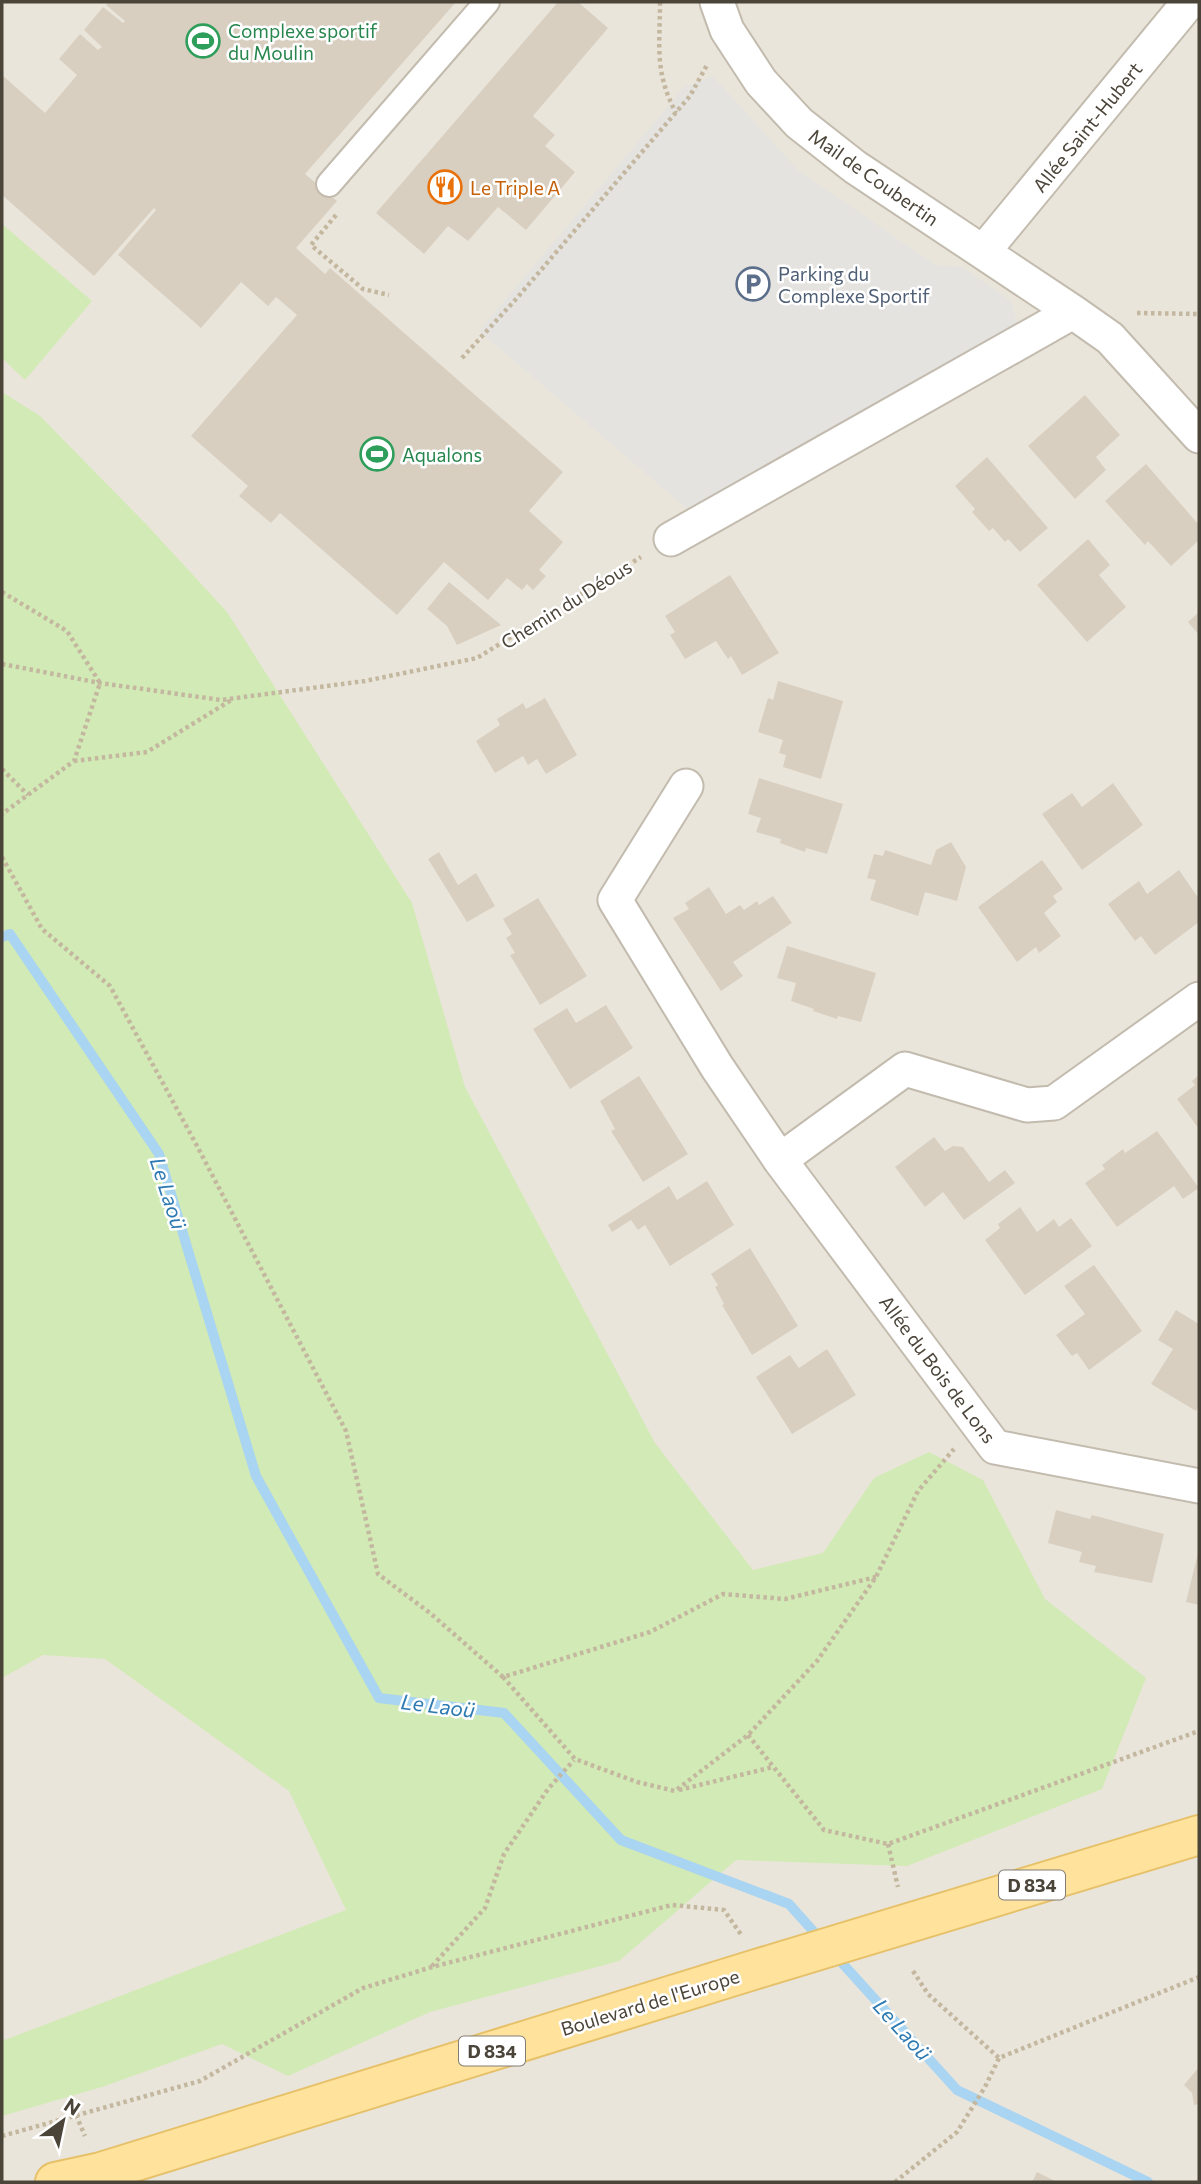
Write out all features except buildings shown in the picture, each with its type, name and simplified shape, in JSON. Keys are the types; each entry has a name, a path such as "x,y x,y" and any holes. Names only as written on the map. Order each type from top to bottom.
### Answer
{"main road":[{"name":"Boulevard de l'Europe","path":"55,2182 94,2177 757,1969 1199,1835"}],"street":[{"path":"329,184 487,2"},
{"name":"Allée Saint-Hubert","path":"984,252 1189,2"},
{"name":"Mail de Coubertin","path":"722,16 761,82 799,123 855,167 1110,338 1199,436"},
{"path":"671,539 1073,312"},
{"name":"Allée du Bois de Lons","path":"686,786 615,900 718,1067 780,1160 995,1447 1199,1486"},
{"path":"780,1160 905,1069 1027,1105 1054,1103 1199,999"}],"path":[{"path":"660,2 658,51 664,90 676,113"},
{"path":"461,358 517,298 690,96 722,16"},
{"path":"336,215 311,245 363,289 388,295"},
{"name":"Chemin du Déous","path":"2,664 100,683 221,700 365,681 477,658 671,539"},
{"path":"2,592 67,631 100,683 74,761"},
{"path":"2,814 74,761 147,751 235,698"},
{"path":"2,769 28,795"},
{"path":"2,857 42,929 110,986 208,1168 346,1432 378,1574 430,1613 503,1677 575,1759 637,1782 675,1791 773,1767"},
{"path":"675,1791 748,1735 817,1661 876,1577 918,1491 976,1423"},
{"path":"503,1677 650,1632 723,1594 785,1599 876,1577"},
{"path":"748,1735 824,1830 888,1844 1199,1731"},
{"path":"432,1967 485,1908 504,1854 548,1788 575,1759"},
{"path":"888,1844 898,1887"},
{"path":"2,2136 200,2081 363,1989 432,1967 671,1905 724,1910 742,1934 757,1969"},
{"path":"913,1971 928,1994 999,2058"},
{"path":"895,2182 957,2132 985,2087 999,2058 1199,1977"}],"shaded area":[{"path":"2,2 1199,2 1199,2182 2,2182"},
{"name":"Parking du Complexe Sportif","path":"713,76 799,171 936,265 962,267 1011,301 1018,325 692,513 479,331 684,87"}],"green space":[{"path":"2,224 92,301 25,380 2,358"},
{"path":"2,392 40,416 146,524 227,612 412,903 465,1087 655,1443 753,1570 823,1553 874,1478 929,1452 983,1480 1045,1599 1146,1678 1102,1789 907,1866 736,1860 619,1961 430,2012 288,2076 222,2044 102,2087 2,2116 2,2041 346,1910 289,1791 105,1659 43,1655 2,1678"}],"waterway":[{"name":"Le Laoü","path":"2,937 10,934 159,1154 256,1476 379,1698 504,1713 621,1840 789,1904 822,1941"},
{"name":"Le Laoü","path":"833,1953 957,2090 1148,2182"}],"place":[{"name":"Complexe sportif du Moulin","path":"203,41"},
{"name":"Le Triple A","path":"445,187"},
{"name":"Parking du Complexe Sportif","path":"753,284"},
{"name":"Aqualons","path":"377,454"}]}
